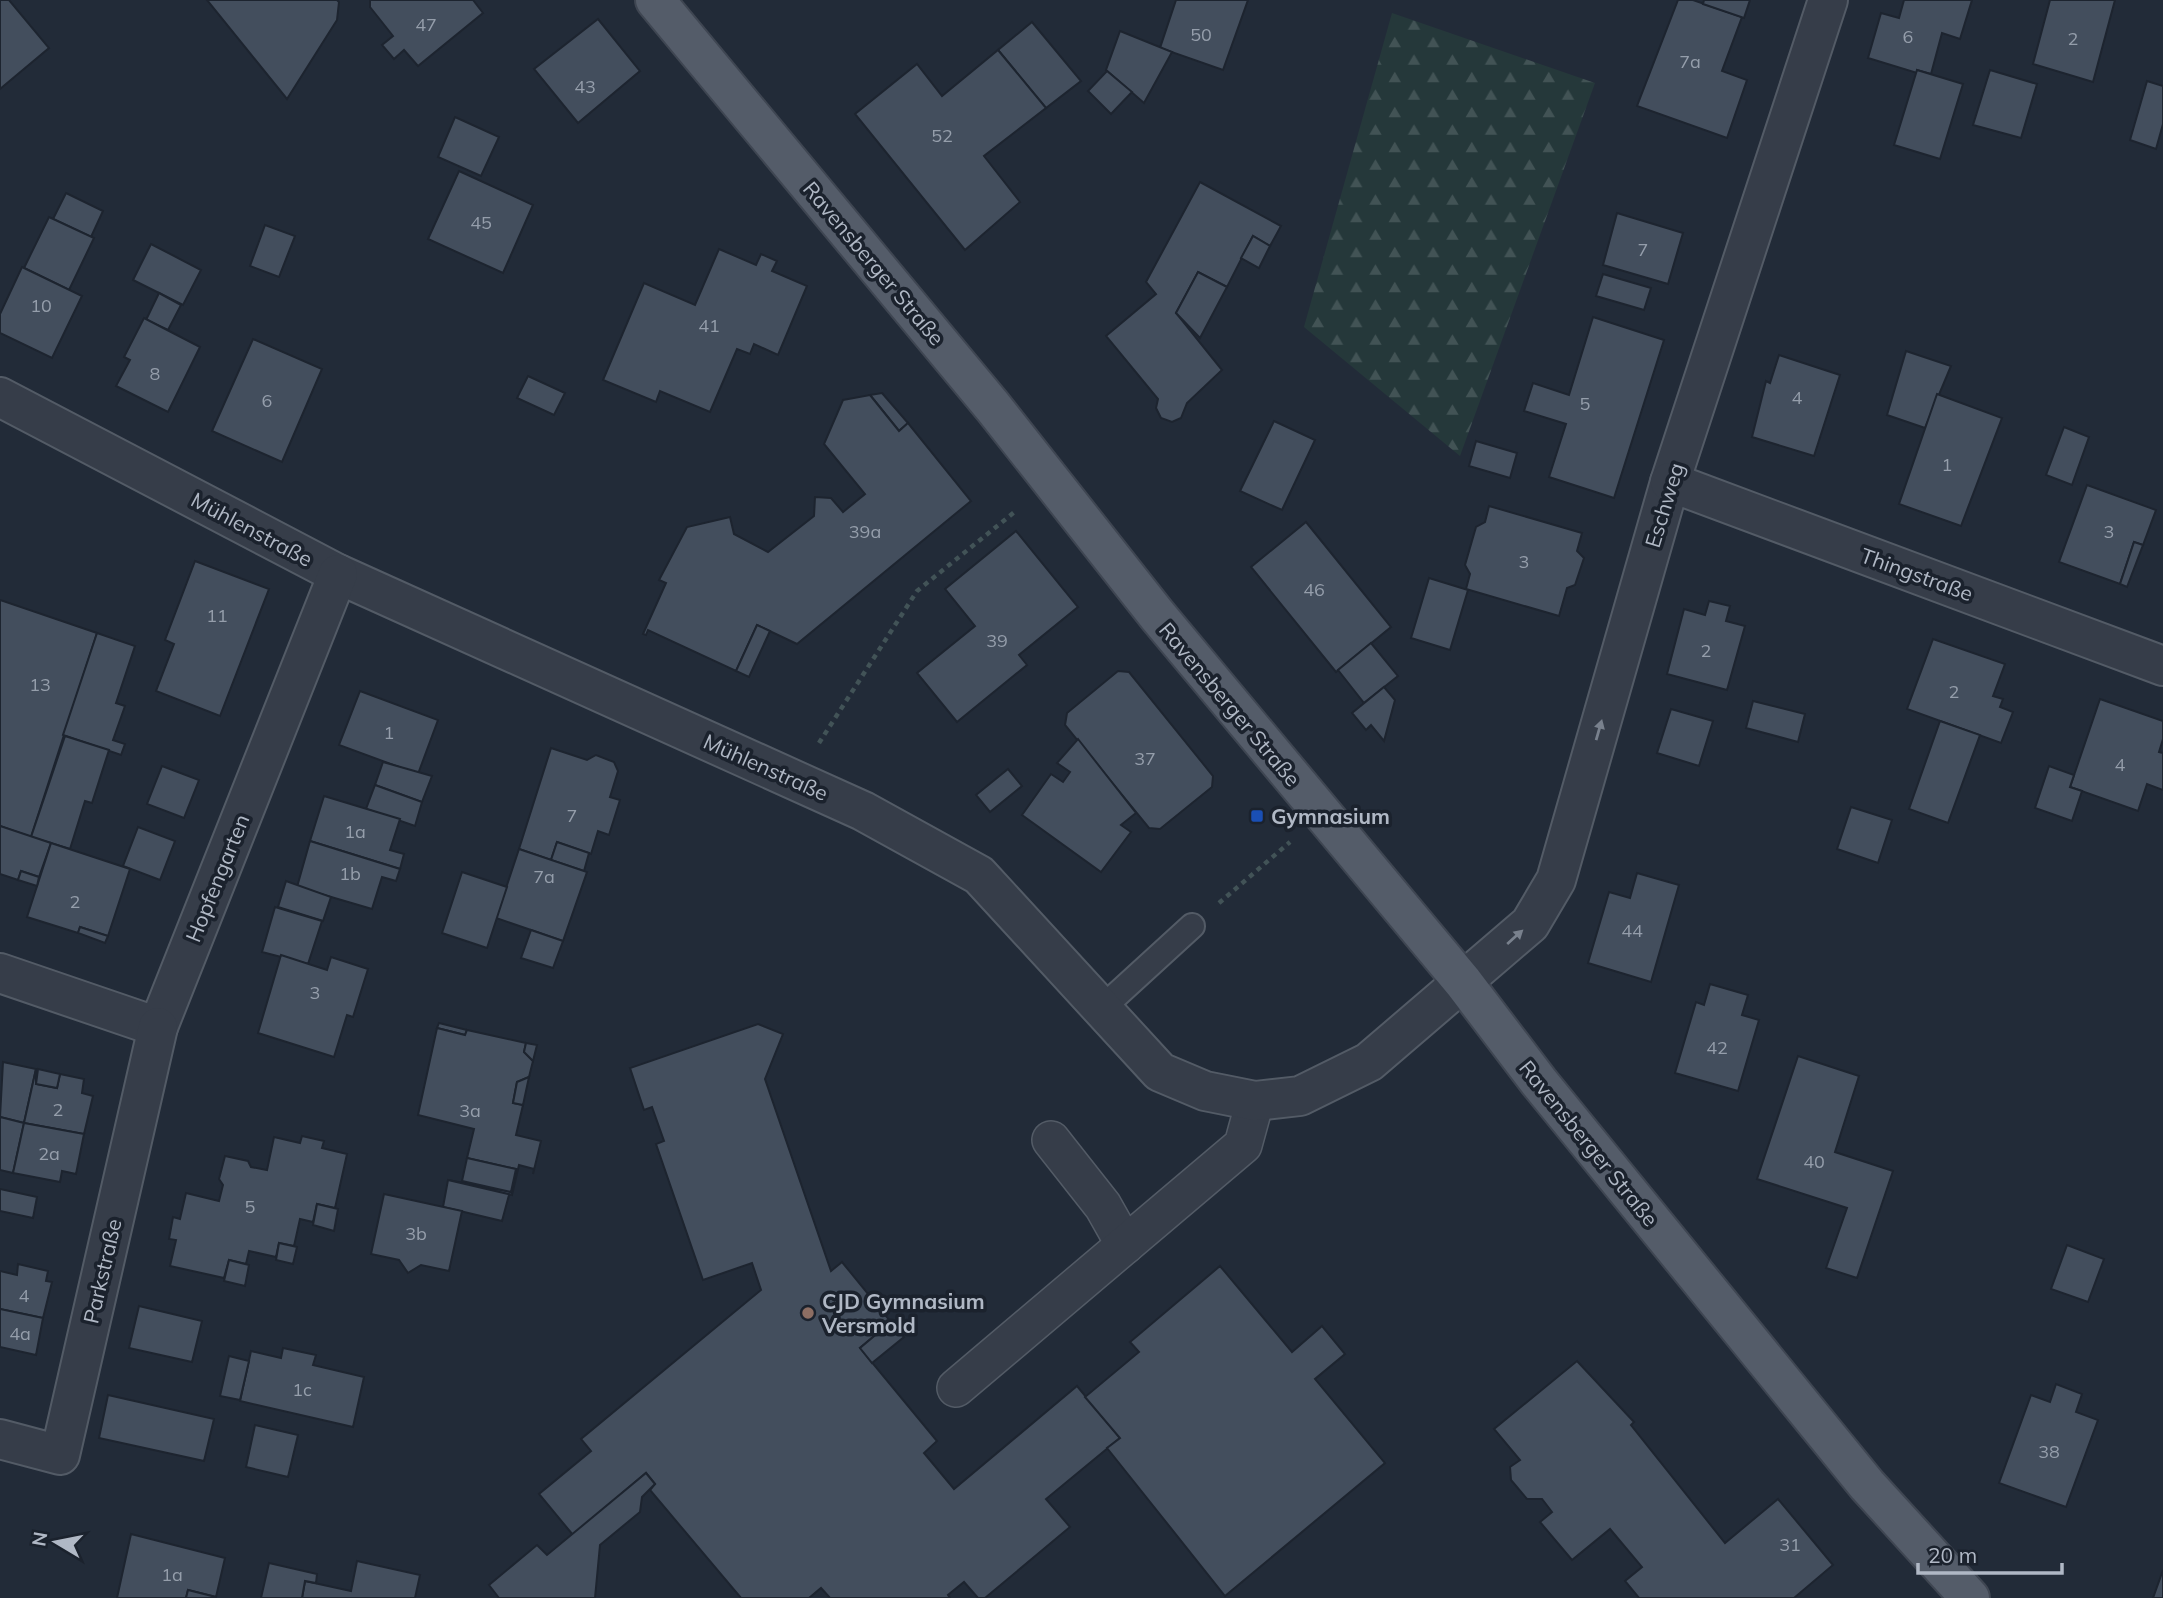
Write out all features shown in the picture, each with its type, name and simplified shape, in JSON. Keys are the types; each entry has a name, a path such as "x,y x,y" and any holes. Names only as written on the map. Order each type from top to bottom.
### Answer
{"main road":[{"name":"Ravensberger Straße","path":"655,0 1054,482 1157,615 1463,982 1539,1083 1867,1485 1970,1598"}],"street":[{"name":"Eschweg","path":"1463,982 1530,924 1556,880 1670,482 1828,0"},
{"name":"Mühlenstraße","path":"0,397 338,574 863,811 979,875 1100,1010 1160,1072 1205,1091 1255,1101 1300,1096 1369,1062 1463,982"},
{"name":"Thingstraße","path":"1670,482 2163,666"},
{"name":"Hopfengarten","path":"158,1027 338,574"},
{"path":"0,973 158,1027"},
{"name":"Parkstraße","path":"0,1439 60,1455 158,1027"},
{"path":"956,1388 1243,1145 1255,1101"},
{"path":"1051,1140 1103,1206 1125,1245"}],"lane":[{"path":"1100,1010 1192,926"}],"path":[{"path":"795,780 917,591 1054,482"},
{"path":"1192,926 1322,815"}],"green space":[{"path":"1392,13 1595,83 1460,456 1304,327"}],"building":[{"path":"0,0 9,0 49,48 0,89"},
{"path":"207,0 339,2 337,20 287,99"},
{"path":"370,0 473,0 483,13 418,66 404,50 394,59 382,45 393,36 370,7"},
{"path":"1176,0 1248,0 1223,70 1160,48"},
{"path":"1678,0 1693,0 1742,17 1722,71 1747,80 1727,138 1637,106"},
{"path":"1704,0 1750,0 1744,18 1703,4"},
{"path":"1904,0 1972,0 1960,39 1942,33 1931,74 1917,70 1917,73 1868,58 1881,13 1899,18"},
{"path":"2050,0 2115,0 2093,82 2033,64"},
{"path":"598,19 640,71 578,123 534,69"},
{"path":"1032,22 1081,81 1046,108 998,50"},
{"path":"1120,31 1172,52 1144,103 1106,70"},
{"path":"998,50 1046,108 984,156 1020,202 965,250 855,114 917,64 942,96"},
{"path":"1917,70 1963,84 1940,159 1894,145"},
{"path":"1990,70 2037,84 2021,138 1973,125"},
{"path":"1107,71 1132,92 1111,114 1088,91"},
{"path":"2147,81 2163,86 2163,124 2156,149 2130,140"},
{"path":"455,117 499,137 481,176 438,157"},
{"path":"459,171 533,205 503,273 428,239"},
{"path":"1200,182 1281,226 1270,246 1253,236 1227,287 1198,272 1176,313 1222,370 1187,403 1181,418 1172,422 1161,418 1156,408 1158,399 1106,336 1156,294 1146,282"},
{"path":"66,193 103,211 91,237 53,219"},
{"path":"1617,213 1683,233 1668,284 1603,265"},
{"path":"49,217 94,238 69,290 24,268"},
{"path":"265,225 295,236 279,277 250,266"},
{"path":"1253,236 1270,246 1259,268 1241,258"},
{"path":"151,244 201,270 183,305 133,280"},
{"path":"719,249 756,265 761,254 777,261 772,271 807,286 778,355 754,344 750,354 737,349 710,412 660,391 656,402 603,380 644,283 695,305"},
{"path":"22,267 82,296 52,358 0,333 0,314"},
{"path":"1198,272 1227,287 1200,338 1176,313"},
{"path":"1603,274 1651,288 1644,310 1596,296"},
{"path":"159,293 181,305 168,330 146,320"},
{"path":"1593,317 1664,340 1614,498 1549,477 1566,424 1524,411 1533,383 1569,395"},
{"path":"144,318 200,347 168,412 116,386 130,360 124,357"},
{"path":"253,339 322,369 282,462 212,431"},
{"path":"1906,351 1951,366 1925,428 1887,415"},
{"path":"1779,355 1840,375 1814,456 1752,437 1766,381 1770,383"},
{"path":"528,376 565,393 554,415 517,398"},
{"path":"882,393 908,423 899,431 870,395"},
{"path":"1937,394 2002,418 1961,526 1899,504"},
{"path":"870,395 899,431 908,423 971,501 797,644 757,625 736,671 648,630 646,635 643,634 666,583 659,580 687,527 730,517 734,534 768,552 814,516 815,497 831,498 843,512 865,494 824,444 843,400"},
{"path":"1274,421 1315,440 1282,510 1240,491"},
{"path":"2064,427 2089,437 2072,485 2046,475"},
{"path":"1476,441 1517,453 1510,478 1469,466"},
{"path":"2087,485 2156,510 2143,545 2134,542 2120,584 2059,562"},
{"path":"1489,506 1582,533 1577,551 1584,558 1575,585 1567,588 1559,616 1466,589 1470,574 1465,565 1476,527 1485,522"},
{"path":"1306,522 1391,627 1336,672 1251,567"},
{"path":"1016,531 1078,607 1019,655 1027,665 957,722 917,673 975,626 945,589"},
{"path":"2134,542 2143,545 2127,587 2120,584"},
{"path":"195,561 269,589 220,716 156,691 174,644 165,640"},
{"path":"1429,578 1468,590 1450,650 1411,638"},
{"path":"0,600 97,633 31,837 0,826"},
{"path":"1709,601 1730,606 1726,621 1745,626 1727,690 1667,674 1684,609 1705,615"},
{"path":"757,625 770,631 749,677 736,671"},
{"path":"97,633 135,646 116,703 125,706 113,740 125,744 121,755 63,735"},
{"path":"1933,639 2005,664 1993,696 2003,699 2000,707 2013,712 2001,743 1907,709"},
{"path":"1371,643 1398,676 1364,703 1338,670"},
{"path":"1118,671 1129,672 1213,776 1212,787 1160,829 1149,828 1065,725 1067,713"},
{"path":"1384,687 1395,700 1384,741 1371,725 1366,730 1352,713"},
{"path":"360,691 438,720 418,774 339,745"},
{"path":"2100,699 2163,721 2163,739 2159,752 2163,753 2163,790 2147,784 2138,811 2070,787"},
{"path":"1753,701 1805,714 1798,742 1746,728"},
{"path":"1671,709 1713,721 1699,766 1657,753"},
{"path":"1940,721 1980,735 1948,823 1909,809"},
{"path":"65,736 109,750 92,803 85,801 70,849 31,837"},
{"path":"1078,739 1136,813 1121,825 1131,832 1101,872 1022,815 1051,774 1063,782 1070,772 1057,763"},
{"path":"551,748 587,760 596,755 614,762 618,771 610,797 620,800 609,835 598,831 591,854 557,842 551,860 519,849"},
{"path":"383,762 432,776 422,802 375,785"},
{"path":"162,766 199,780 184,818 147,804"},
{"path":"2049,766 2074,775 2070,787 2082,791 2072,821 2035,808"},
{"path":"1008,769 1022,786 990,812 976,795"},
{"path":"375,785 422,802 415,826 366,809"},
{"path":"324,796 400,819 390,850 404,854 400,869 310,841"},
{"path":"1851,807 1892,820 1878,863 1837,849"},
{"path":"0,826 51,843 39,877 21,871 18,880 0,874"},
{"path":"138,827 175,841 160,880 123,866"},
{"path":"310,841 400,869 396,881 382,877 372,909 297,887"},
{"path":"557,842 589,853 584,871 551,860"},
{"path":"51,843 130,869 108,936 80,927 78,933 27,917"},
{"path":"519,849 587,872 563,941 496,918"},
{"path":"21,871 39,877 37,886 18,880"},
{"path":"462,872 507,887 487,948 442,933"},
{"path":"1637,873 1679,885 1651,982 1588,963 1609,892 1630,898"},
{"path":"286,881 331,897 323,921 278,907"},
{"path":"275,907 322,921 308,964 262,952"},
{"path":"80,927 108,936 105,943 78,933"},
{"path":"531,930 563,941 553,968 521,958"},
{"path":"281,955 327,970 331,957 368,969 353,1017 347,1015 334,1057 258,1033"},
{"path":"1710,984 1748,995 1742,1015 1759,1020 1738,1091 1675,1073 1696,1002 1704,1005"},
{"path":"439,1023 467,1030 465,1035 437,1028"},
{"name":"CJD Gymnasium Versmold","path":"758,1024 783,1034 765,1079 831,1271 842,1262 891,1322 860,1348 937,1441 924,1453 954,1489 1077,1386 1120,1438 1046,1499 1070,1527 985,1598 978,1598 964,1582 948,1595 950,1598 830,1598 821,1588 809,1598 741,1598 650,1490 655,1484 646,1473 573,1535 539,1494 591,1451 581,1439 761,1290 752,1263 703,1280 656,1144 664,1141 652,1107 644,1110 630,1068"},
{"path":"437,1028 465,1035 467,1030 526,1043 524,1052 533,1061 529,1077 517,1082 513,1103 523,1105 516,1135 541,1141 533,1174 534,1169 519,1165 512,1195 448,1180 511,1192 516,1169 467,1158 474,1129 418,1115"},
{"path":"526,1043 537,1045 533,1061 524,1052"},
{"path":"1798,1056 1859,1076 1835,1152 1893,1171 1857,1278 1826,1268 1847,1208 1757,1179"},
{"path":"3,1062 36,1069 24,1123 0,1117"},
{"path":"36,1069 36,1084 57,1088 60,1074 84,1079 82,1093 93,1096 84,1134 24,1123"},
{"path":"38,1069 60,1074 57,1088 36,1084"},
{"path":"529,1077 523,1105 513,1103 517,1082"},
{"path":"0,1117 24,1123 13,1173 0,1170"},
{"path":"24,1123 84,1134 76,1174 62,1171 60,1182 13,1173"},
{"path":"302,1136 324,1141 322,1148 347,1154 335,1208 317,1204 313,1222 300,1219 294,1246 279,1243 276,1257 249,1251 246,1264 229,1260 224,1278 170,1266 176,1240 169,1239 173,1217 180,1219 186,1193 219,1201 223,1185 219,1179 225,1156 248,1161 251,1167 267,1170 274,1137 300,1143"},
{"path":"467,1158 516,1169 511,1192 462,1181"},
{"path":"448,1180 512,1195 509,1195 502,1221 443,1207"},
{"path":"0,1189 37,1197 33,1218 0,1211"},
{"path":"384,1194 462,1211 449,1271 421,1265 408,1273 399,1260 371,1254"},
{"path":"317,1204 338,1209 334,1231 313,1225"},
{"path":"279,1243 297,1247 293,1264 276,1260"},
{"path":"2067,1245 2104,1259 2088,1302 2051,1289"},
{"path":"229,1260 249,1265 245,1286 224,1281"},
{"path":"18,1264 48,1271 46,1281 52,1282 43,1318 0,1309 0,1271 17,1275"},
{"path":"1220,1266 1292,1352 1322,1326 1345,1354 1315,1379 1385,1463 1225,1596 1107,1448 1120,1438 1085,1397 1139,1352 1130,1342"},
{"path":"139,1306 202,1321 192,1362 129,1348"},
{"path":"0,1309 43,1318 36,1355 0,1347"},
{"path":"891,1322 904,1337 872,1363 860,1348"},
{"path":"283,1348 316,1355 313,1365 364,1377 353,1427 240,1401 251,1351 281,1358"},
{"path":"229,1356 249,1361 240,1400 220,1396"},
{"path":"1577,1361 1634,1422 1631,1425 1725,1543 1778,1499 1833,1565 1794,1598 1639,1598 1625,1581 1642,1567 1610,1529 1572,1560 1540,1522 1552,1512 1542,1499 1527,1499 1511,1480 1510,1467 1520,1460 1494,1429"},
{"path":"2056,1384 2082,1394 2076,1412 2098,1420 2066,1507 1999,1483 2031,1395 2050,1402"},
{"path":"108,1395 214,1419 204,1461 99,1438"},
{"path":"255,1425 298,1435 288,1477 246,1467"},
{"path":"646,1473 655,1484 642,1497 640,1512 600,1545 595,1598 499,1598 489,1585 537,1545 547,1555"},
{"path":"131,1534 225,1558 216,1597 188,1590 186,1598 117,1598"},
{"path":"357,1561 420,1575 415,1598 302,1598 305,1581 351,1591"},
{"path":"269,1563 317,1574 316,1583 305,1581 302,1598 261,1598"},
{"path":"2163,1570 2163,1598 2153,1598"},
{"path":"188,1590 216,1597 216,1598 186,1598"}],"place":[{"name":"Gymnasium","path":"1257,816"},
{"name":"CJD Gymnasium Versmold","path":"808,1313"}]}
